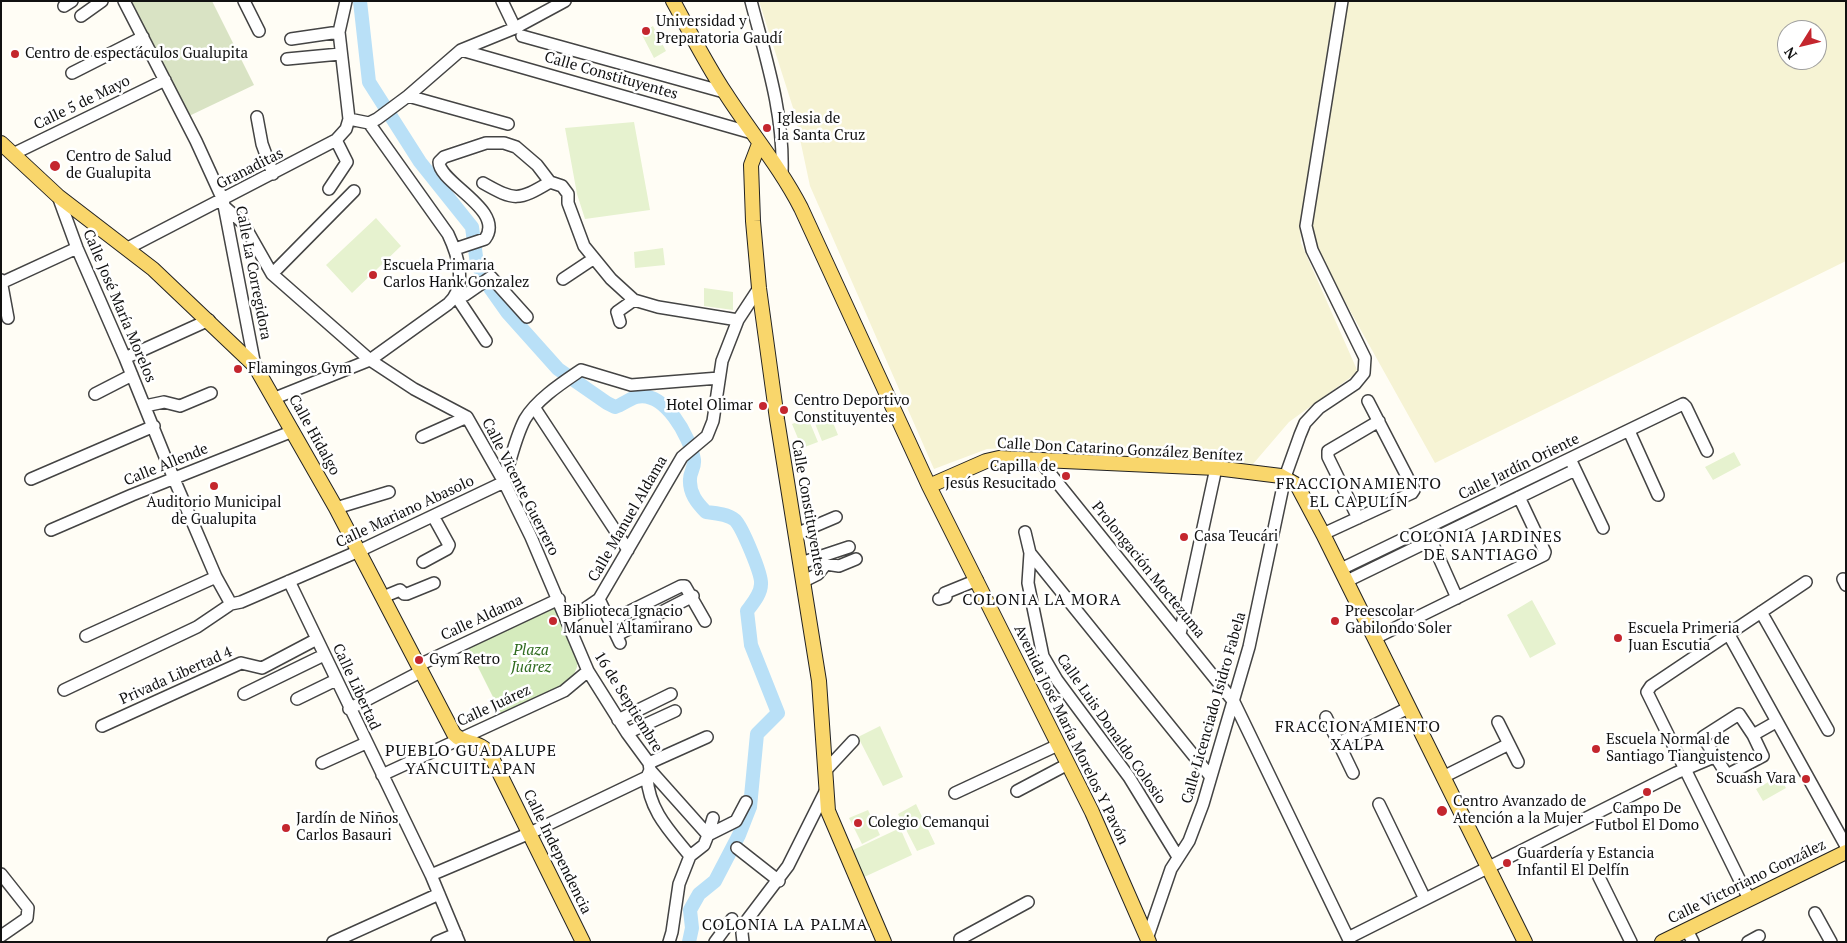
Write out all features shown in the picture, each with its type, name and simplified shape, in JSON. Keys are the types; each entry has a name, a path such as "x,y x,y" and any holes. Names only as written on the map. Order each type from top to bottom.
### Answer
{"main road":[{"name":"Avenida José María Morelos Y Pavón","path":"673,1 724,92 755,138 782,173 801,208 929,486 1092,812 1148,941"},
{"name":"Calle Constituyentes","path":"755,138 751,165 753,221 759,288 776,419 802,563 820,681 828,811 884,942"},
{"name":"Calle Hidalgo","path":"1,143 58,196 128,248 209,320 256,366 336,508 454,734 459,739"},
{"name":"Calle Don Catarino González Benítez","path":"929,486 986,461 1010,458 1040,461 1216,468 1285,477"},
{"path":"1285,477 1292,480 1301,491 1526,942"},
{"name":"Calle Independencia","path":"459,739 477,743 487,750 583,942"},
{"name":"Calle Victoriano González","path":"1662,942 1690,936 1749,899 1846,852"}],"street":[{"path":"85,9 102,1"},
{"name":"Calle La Corregidora","path":"124,1 165,80 225,204 256,366"},
{"path":"244,1 259,31"},
{"path":"346,1 339,32 340,54 349,119 373,121 408,96 460,50 518,32 558,3"},
{"path":"502,1 518,32 724,92"},
{"path":"751,1 782,126 782,173"},
{"name":"Calle Licenciado Isidro Fabela","path":"1148,941 1165,885 1196,823 1211,778 1249,647 1285,477 1305,423 1320,408 1355,384 1364,373 1365,358 1312,250 1306,226 1342,1"},
{"path":"291,39 339,32"},
{"path":"72,73 143,37"},
{"name":"Calle Constituyentes","path":"460,50 755,138"},
{"path":"287,59 340,54"},
{"name":"Calle 5 de Mayo","path":"13,154 165,80"},
{"path":"408,96 508,124"},
{"path":"257,116 262,144 273,174"},
{"name":"Granaditas","path":"128,248 225,204 273,174 336,140 346,128 349,119"},
{"path":"373,121 435,213 455,249 459,266 456,299 486,340"},
{"path":"329,189 347,162 336,140"},
{"path":"455,249 485,239 489,231 482,211 462,189 444,174 438,164 441,160 486,144 504,143 516,147 536,165 550,182 560,184 568,194 568,203 584,246 593,259 634,300 675,310 738,320"},
{"path":"483,183 507,196 514,197 532,193 550,182"},
{"path":"272,274 354,191"},
{"name":"Calle José María Morelos","path":"58,196 77,248 154,426 174,479 216,577 231,604"},
{"name":"Calle Vicente Guerrero","path":"225,204 243,223 272,274 370,360 414,389 467,417 504,482 559,599 567,621"},
{"path":"8,318 2,282 77,248"},
{"path":"563,279 593,259"},
{"path":"275,398 370,360 456,299 491,277 526,317"},
{"name":"Calle Manuel Aldama","path":"567,621 599,599 682,457 704,439 712,421 722,361 738,320 759,288"},
{"path":"620,322 617,312 634,300"},
{"path":"125,358 209,320"},
{"path":"504,482 524,421 534,407 564,381 581,370 631,385 719,378"},
{"path":"95,394 132,375"},
{"path":"145,406 164,402 180,406 211,393"},
{"path":"1323,534 1412,494 1414,490 1368,401"},
{"name":"Calle Jardín Oriente","path":"1344,575 1393,544 1572,465 1629,431 1683,404 1686,405 1707,451"},
{"path":"534,407 628,550"},
{"path":"422,437 467,417"},
{"path":"1358,518 1328,457 1328,452 1379,421"},
{"path":"32,479 154,426"},
{"name":"Calle Allende","path":"51,530 293,430"},
{"path":"1629,431 1658,495"},
{"name":"Prolongación Moctezuma","path":"1040,461 1234,702 1349,940"},
{"path":"1344,575 1399,556 1519,497 1572,465 1603,528"},
{"path":"1180,634 1216,468"},
{"name":"Calle Mariano Abasolo","path":"64,690 196,627 231,604 241,602 359,551 504,482"},
{"path":"336,508 389,492"},
{"path":"1375,638 1544,555 1545,552 1519,497"},
{"path":"422,562 448,548 448,543 433,516"},
{"path":"796,534 836,516"},
{"path":"1025,532 1030,553 1211,778"},
{"path":"1431,540 1457,598"},
{"path":"1393,544 1399,556"},
{"path":"802,563 849,547"},
{"name":"Calle Luis Donaldo Colosio","path":"1030,553 1028,583 1043,656 1057,680 1129,777 1178,857"},
{"path":"804,581 818,574 826,564 839,566 856,559"},
{"path":"86,636 216,577"},
{"name":"Calle Libertad","path":"289,580 431,875 458,938"},
{"path":"939,599 946,596 944,593 977,580"},
{"path":"1749,899 1648,697 1648,689 1728,633 1806,582"},
{"path":"383,597 400,590 406,594 434,583"},
{"path":"610,621 681,586 685,586 692,596 705,621"},
{"path":"599,599 618,639 692,596"},
{"name":"Calle Aldama","path":"420,668 559,599"},
{"path":"1761,612 1828,730"},
{"name":"16 de Septiembre","path":"567,621 588,672 649,770 708,835"},
{"path":"1728,633 1846,846"},
{"name":"Privada Libertad 4","path":"102,726 241,662 262,668 317,639"},
{"path":"244,694 324,655"},
{"path":"349,708 420,668"},
{"name":"Calle Juárez","path":"382,775 564,691 588,672"},
{"path":"297,699 336,680"},
{"path":"618,720 671,694"},
{"path":"1339,743 1408,708"},
{"path":"627,733 675,711"},
{"path":"1740,714 1753,735 1762,758 1727,775 1714,756 1704,736 1740,714"},
{"path":"1326,717 1353,773"},
{"path":"1498,722 1518,762"},
{"path":"1753,735 1776,722"},
{"path":"431,875 530,833 649,770 706,737"},
{"path":"826,770 853,741"},
{"path":"322,763 366,743"},
{"path":"1443,777 1509,744"},
{"path":"955,793 1058,745"},
{"path":"1349,940 1425,899 1714,756"},
{"path":"1017,791 1068,764"},
{"path":"649,770 650,800 656,811 690,856"},
{"path":"743,942 744,924 779,881 826,790"},
{"path":"708,835 736,821 746,802"},
{"path":"1379,804 1425,899"},
{"path":"669,942 679,884 690,856 704,845 714,818"},
{"path":"737,848 779,881"},
{"path":"1,874 28,908 29,914 27,918 1,936"},
{"path":"1599,877 1631,942"},
{"path":"332,942 439,894"},
{"path":"966,939 1028,902"},
{"path":"1815,913 1831,942"},
{"path":"715,942 732,919"},
{"path":"1748,942 1759,936"},
{"path":"437,942 458,938"}],"shaded area":[{"path":"759,1 1335,1 1307,178 1339,1 1846,1 1846,261 1435,463 1300,221 1301,243 1358,372 1289,422 1253,464 1022,447 987,449 934,469 810,186 794,111"}],"green space":[{"path":"128,1 212,1 254,85 189,116"},
{"path":"653,26 666,51 654,58 641,33"},
{"path":"634,122 650,210 585,219 577,194 565,128"},
{"path":"376,218 401,246 352,293 326,265"},
{"path":"663,248 665,265 635,268 634,252"},
{"path":"704,288 733,292 733,310 704,306"},
{"path":"828,410 838,435 822,441 812,416"},
{"path":"808,418 818,442 802,448 792,424"},
{"path":"1734,452 1741,465 1713,480 1705,467"},
{"path":"1532,600 1556,644 1530,658 1507,615"},
{"name":"Plaza Juárez","path":"556,606 578,658 577,667 570,684 502,715 468,647"},
{"path":"880,726 903,777 883,786 858,737"},
{"path":"1779,776 1786,788 1763,801 1756,789"},
{"path":"916,804 935,844 917,851 898,814"},
{"path":"868,810 880,835 862,844 849,818"},
{"path":"900,828 912,855 862,878 851,851"}],"waterway":[{"path":"360,1 369,82 420,162 472,227 477,264 490,288 507,312 558,369 607,403 615,407 636,397 647,397 657,401 666,408 682,428 692,450 694,463 690,484 694,497 706,512 725,515 735,520 755,561 761,588 747,611 751,645 778,713 757,734 750,807 739,835 715,881 699,894 690,910 692,928 689,942"}],"place":[{"name":"Universidad y Preparatoria Gaudí","path":"646,31"},
{"name":"Centro de espectáculos Gualupita","path":"15,54"},
{"name":"Iglesia de la Santa Cruz","path":"767,128"},
{"name":"Centro de Salud de Gualupita","path":"55,166"},
{"name":"Escuela Primaria Carlos Hank Gonzalez","path":"373,275"},
{"name":"Flamingos Gym","path":"238,369"},
{"name":"Hotel Olimar","path":"763,406"},
{"name":"Centro Deportivo Constituyentes","path":"784,410"},
{"name":"Capilla de Jesús Resucitado","path":"1066,476"},
{"name":"Auditorio Municipal de Gualupita","path":"214,486"},
{"name":"Casa Teucári","path":"1184,537"},
{"name":"Biblioteca Ignacio Manuel Altamirano","path":"553,621"},
{"name":"Preescolar Gabilondo Soler","path":"1335,621"},
{"name":"Escuela Primeria Juan Escutia","path":"1618,638"},
{"name":"Gym Retro","path":"419,660"},
{"name":"Escuela Normal de Santiago Tianguistenco","path":"1596,749"},
{"name":"Scuash Vara","path":"1806,779"},
{"name":"Campo De Futbol El Domo","path":"1647,792"},
{"name":"Centro Avanzado de Atención a la Mujer","path":"1442,811"},
{"name":"Colegio Cemanqui","path":"858,823"},
{"name":"Jardín de Niños Carlos Basauri","path":"286,828"},
{"name":"Guardería y Estancia Infantil El Delfín","path":"1507,863"}],"district":[{"name":"FRACCIONAMIENTO EL CAPULÍN","path":"1359,493"},
{"name":"COLONIA JARDINES DE SANTIAGO","path":"1481,546"},
{"name":"COLONIA LA MORA","path":"1042,600"},
{"name":"FRACCIONAMIENTO XALPA","path":"1358,736"},
{"name":"PUEBLO GUADALUPE YANCUITLAPAN","path":"471,760"},
{"name":"COLONIA LA PALMA","path":"785,925"}]}
